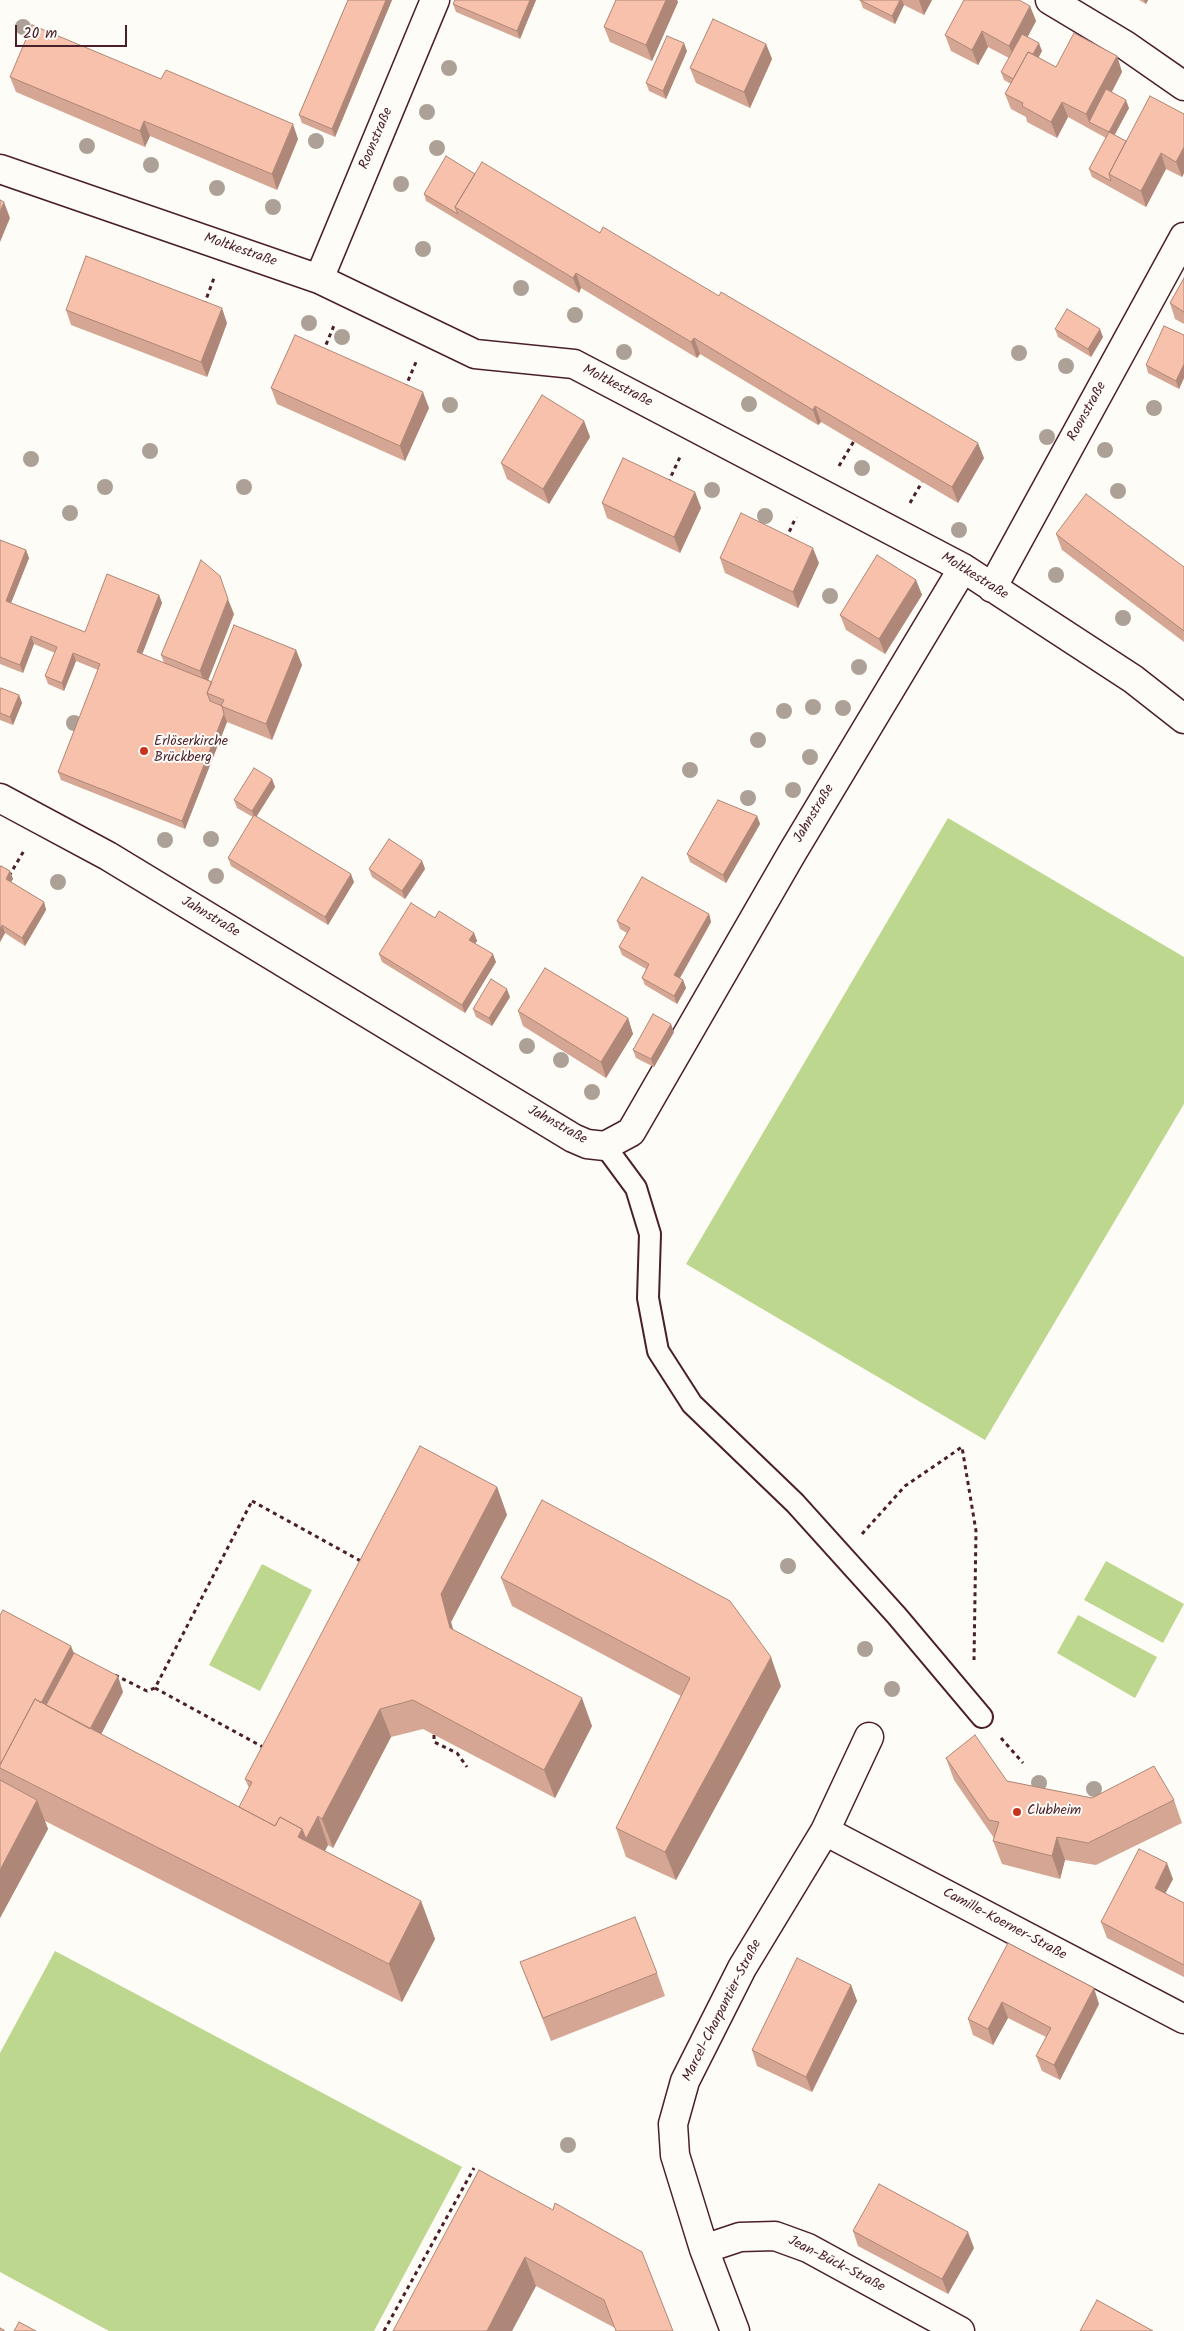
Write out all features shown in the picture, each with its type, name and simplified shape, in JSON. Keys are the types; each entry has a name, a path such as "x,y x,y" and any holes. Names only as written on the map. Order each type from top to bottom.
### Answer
{"street":[{"name":"Roonstraße","path":"319,279 435,0"},
{"path":"1050,0 1125,45 1184,86"},
{"name":"Moltkestraße","path":"0,169 319,279 475,354 574,364 963,568 1133,679 1184,719"},
{"name":"Roonstraße","path":"992,588 1184,237"},
{"name":"Jahnstraße","path":"0,798 108,856 574,1138 587,1144 605,1146 631,1132 792,853 963,568"},
{"name":"Marcel-Charpantier-Straße","path":"735,2331 704,2249 676,2155 673,2124 685,2081 742,1968 825,1831 869,1738"},
{"name":"Camille-Koerner-Straße","path":"825,1831 1184,2019"},
{"name":"Jean-Bück-Straße","path":"704,2249 740,2237 775,2236 808,2248 960,2331"}],"lane":[{"path":"605,1146 636,1188 650,1234 648,1298 658,1351 692,1404 795,1502 982,1717"}],"path":[{"path":"843,1555 905,1486 962,1447 976,1532 974,1667"},
{"path":"112,1674 147,1691 155,1688 252,1501 368,1565 272,1752 155,1688"},
{"path":"982,1717 1022,1764"},
{"path":"434,1735 434,1742 457,1753 467,1767"},
{"path":"384,2331 474,2168"}],"green space":[{"path":"948,818 1184,957 1184,1104 985,1440 686,1264"},
{"path":"1106,1561 1184,1604 1163,1643 1084,1600"},
{"path":"262,1564 312,1590 260,1691 209,1665"},
{"path":"1078,1615 1157,1657 1135,1698 1057,1653"},
{"path":"55,1951 462,2167 374,2331 109,2331 0,2272 0,2053"}],"building":[{"path":"348,0 386,0 332,129 299,115"},
{"path":"455,0 530,0 517,31 453,4"},
{"path":"616,0 666,0 646,45 604,27"},
{"path":"860,0 900,0 892,16"},
{"path":"964,0 1019,0 1030,6 1009,46 982,31 972,50 945,35"},
{"path":"713,19 766,44 744,92 690,68"},
{"path":"32,25 161,79 166,70 293,124 272,174 144,121 140,131 10,77"},
{"path":"1074,33 1117,56 1086,114 1062,102 1051,122 1022,106 1023,103 1005,94 1028,52 1056,67"},
{"path":"1022,34 1039,43 1033,54 1028,52 1013,79 1001,72"},
{"path":"667,36 684,43 663,91 646,83"},
{"path":"1106,89 1126,100 1109,132 1089,122"},
{"path":"1150,96 1184,114 1184,147 1176,162 1161,153 1141,191 1109,174"},
{"path":"1109,132 1126,141 1109,174 1111,181 1089,169"},
{"path":"446,156 475,174 455,207 458,214 424,194"},
{"path":"482,162 600,233 603,227 719,296 721,292 978,443 952,487 815,406 813,410 694,338 691,342 576,273 573,278 455,207"},
{"path":"0,200 4,202 0,212"},
{"path":"86,256 222,308 201,362 66,310"},
{"path":"1184,278 1184,312 1170,303"},
{"path":"1067,309 1100,329 1088,349 1055,329"},
{"path":"1164,326 1184,335 1184,364 1176,381 1146,365"},
{"path":"295,335 423,392 400,446 271,388"},
{"path":"542,395 584,421 543,489 501,463"},
{"path":"623,458 695,492 674,537 602,503"},
{"path":"1086,494 1184,567 1184,631 1056,534"},
{"path":"741,513 813,548 793,592 720,558"},
{"name":"Erlöserkirche Brückberg","path":"0,540 26,550 6,601 85,632 107,574 159,595 137,652 212,682 207,693 210,701 222,706 224,714 182,821 58,772 100,664 73,653 62,683 45,676 57,647 31,636 20,665 0,657"},
{"path":"877,555 916,580 879,639 840,615"},
{"path":"201,560 220,576 228,599 200,671 161,655"},
{"path":"234,625 296,650 266,724 221,706 224,700 207,693"},
{"path":"1,688 19,695 10,717 0,713"},
{"path":"254,768 272,779 252,811 234,800"},
{"path":"718,800 757,816 723,875 687,854"},
{"path":"254,815 351,874 325,917 228,858"},
{"path":"389,839 422,861 402,891 369,869"},
{"path":"1,866 10,871 6,879 44,902 22,938 2,925 0,929"},
{"path":"642,877 709,914 674,975 683,980 674,996 642,978 649,964 619,947 630,928 617,921"},
{"path":"411,903 435,918 439,911 474,933 469,940 493,954 462,1005 379,954"},
{"path":"545,968 628,1018 601,1062 518,1011"},
{"path":"491,979 507,989 489,1018 473,1009"},
{"path":"653,1014 671,1024 651,1059 633,1050"},
{"path":"420,1446 497,1487 441,1594 450,1628 582,1698 544,1770 413,1700 380,1709 322,1819 318,1816 306,1839 302,1829 280,1817 275,1826 239,1807 252,1782 245,1779"},
{"path":"542,1500 730,1601 771,1657 665,1852 616,1828 690,1678 501,1578"},
{"path":"3,1610 71,1646 41,1703 35,1699 0,1765 0,1615"},
{"path":"74,1653 118,1676 90,1729 46,1705"},
{"path":"35,1699 275,1826 280,1817 302,1829 298,1837 421,1901 389,1964 0,1768"},
{"path":"975,1735 1007,1781 1092,1798 1154,1766 1174,1800 1088,1843 1057,1837 1052,1856 993,1841 999,1822 989,1820 946,1758"},
{"path":"0,1780 37,1800 0,1870"},
{"path":"1139,1849 1167,1863 1155,1888 1184,1903 1184,1965 1101,1922"},
{"path":"635,1917 657,1973 543,2018 520,1962"},
{"path":"1008,1943 1094,1988 1054,2065 1036,2056 1051,2028 1002,2002 988,2029 968,2019"},
{"path":"797,1958 851,1985 806,2077 752,2050"},
{"path":"479,2170 553,2210 555,2203 642,2252 673,2331 616,2331 604,2300 525,2257 487,2331 393,2331"},
{"path":"879,2184 968,2232 942,2279 853,2231"},
{"path":"1097,2300 1153,2331 1080,2331"},
{"path":"19,2322 36,2331 14,2331"}],"place":[{"name":"Erlöserkirche Brückberg","path":"144,751"},
{"name":"Clubheim","path":"1017,1812"}]}
